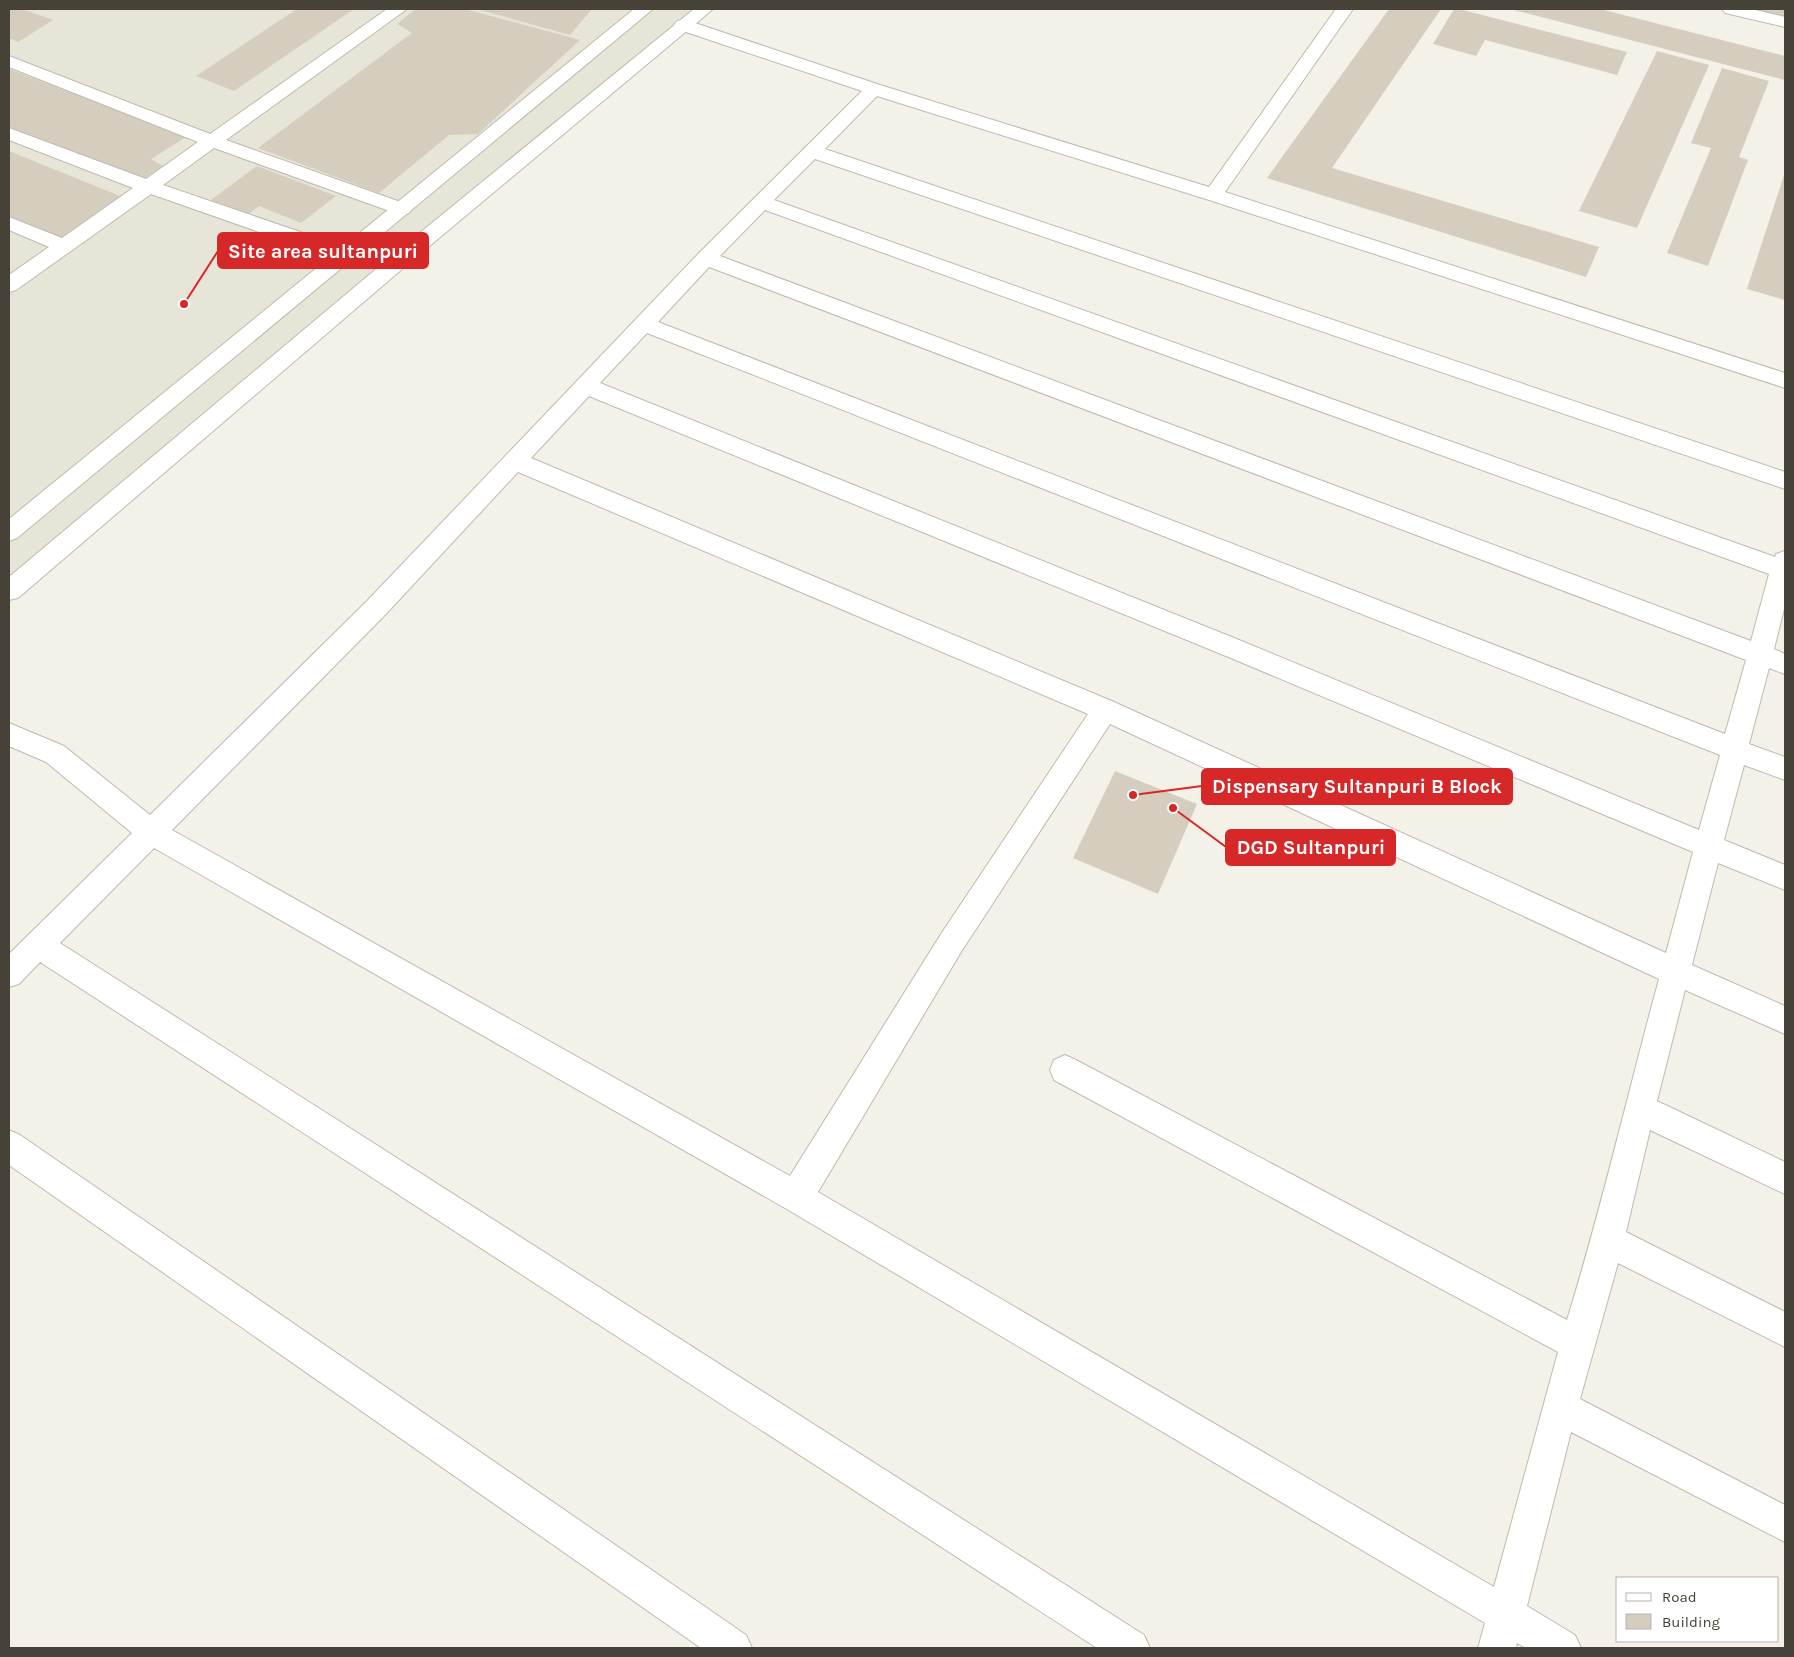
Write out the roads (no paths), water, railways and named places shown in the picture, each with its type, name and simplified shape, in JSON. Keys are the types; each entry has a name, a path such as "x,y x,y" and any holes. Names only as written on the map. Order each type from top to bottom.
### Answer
{"street":[{"path":"9,285 398,9"},
{"path":"9,532 644,9"},
{"path":"9,591 401,258 704,9"},
{"path":"1213,195 1344,9"},
{"path":"1731,9 1785,22"},
{"path":"683,25 874,89 1213,195 1785,382"},
{"path":"9,61 211,141 402,209"},
{"path":"9,974 376,608 706,258 874,89"},
{"path":"9,134 147,186 346,255"},
{"path":"811,151 1785,481"},
{"path":"760,202 1784,566 1773,659 1735,749 1639,1109 1608,1240 1577,1344 1496,1648"},
{"path":"9,223 64,246"},
{"path":"706,258 1773,659"},
{"path":"644,324 1785,768"},
{"path":"586,386 1235,649 1785,878"},
{"path":"515,461 1105,710 1676,972 1785,1020"},
{"path":"796,1197 951,943 1105,710"},
{"path":"9,734 55,754 151,832 796,1197 1562,1648"},
{"path":"38,945 1131,1648"},
{"path":"1065,1070 1577,1344"},
{"path":"1639,1109 1785,1178"},
{"path":"9,1146 733,1648"},
{"path":"1608,1240 1785,1330"},
{"path":"1560,1407 1785,1524"}],"place":[{"name":"Site area sultanpuri","path":"184,304"},
{"name":"Dispensary Sultanpuri B Block","path":"1133,795"},
{"name":"DGD Sultanpuri","path":"1173,808"}]}
